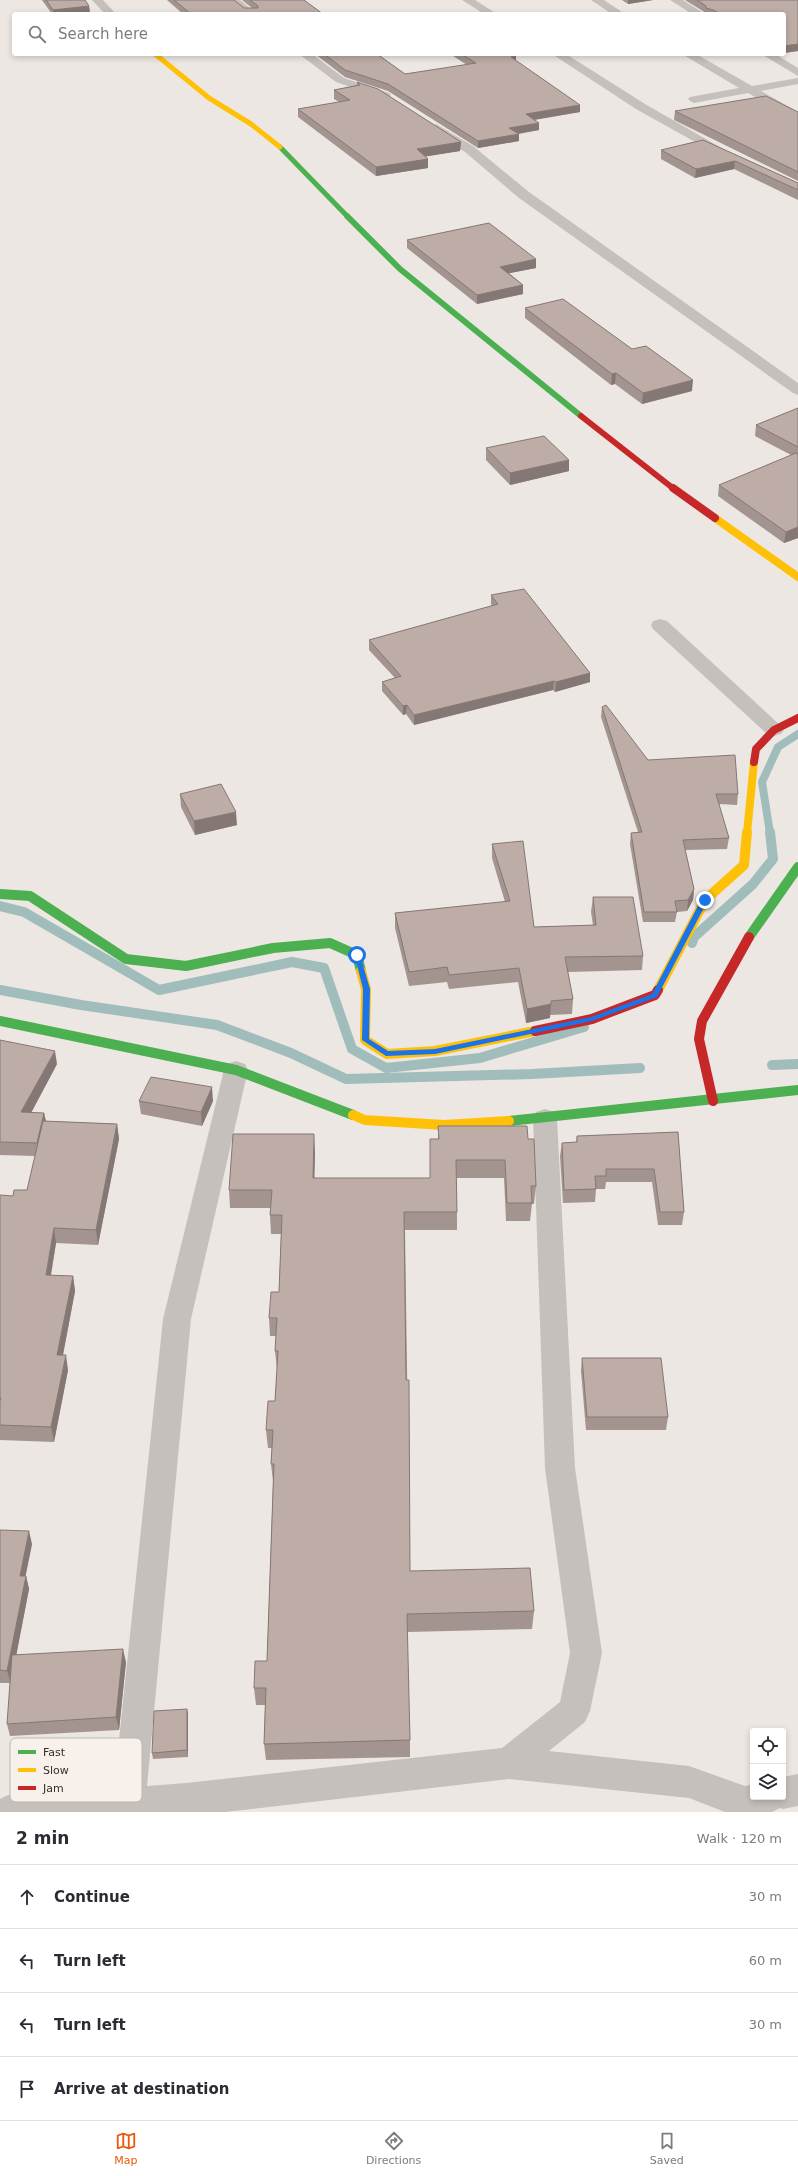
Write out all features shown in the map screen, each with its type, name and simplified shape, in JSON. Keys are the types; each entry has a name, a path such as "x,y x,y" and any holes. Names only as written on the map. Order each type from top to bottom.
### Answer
{"street":[{"path":"97,0 109,12"},
{"path":"233,0 249,12"},
{"path":"467,0 488,12"},
{"path":"596,0 617,12"},
{"path":"675,0 696,12"},
{"path":"157,56 209,98 251,124 286,152 400,269 657,477 798,577"},
{"path":"308,56 340,80 383,94 396,103"},
{"path":"561,56 625,98 694,138 734,158"},
{"path":"691,56 798,117"},
{"path":"770,56 798,73"},
{"path":"694,98 747,88 798,81"},
{"path":"423,120 469,149 524,195 798,390"},
{"path":"660,625 774,730"},
{"path":"0,894 30,896 126,959 186,966 273,948 330,943 357,955 366,989 365,1040 386,1054 435,1051 592,1019 655,996 705,900 744,865 756,749 774,730 798,718"},
{"path":"713,1101 699,1039 702,1021 740,949 798,867"},
{"path":"0,1021 236,1070 365,1120 444,1125 544,1118 713,1101 798,1090"},
{"path":"135,1738 177,1319 236,1070"},
{"path":"509,1763 574,1711 586,1653 560,1468 544,1118"},
{"path":"8,1812 186,1800 509,1763 689,1782 745,1803 756,1800"},
{"path":"786,1793 798,1790"}],"building":[{"path":"46,0 85,0 89,6 53,10"},
{"path":"174,0 234,0 244,8 258,8 258,6 250,0 304,0 320,12 189,12"},
{"path":"697,0 798,0 798,44 786,46 786,12 716,12 706,8 706,6"},
{"path":"327,56 380,56 405,74 476,63 464,56 516,56 511,57 580,105 526,114 539,123 509,128 519,134 478,141 388,84 345,70"},
{"path":"357,82 378,89 461,142 417,149 428,159 376,167 298,109 350,100 334,90 360,85"},
{"path":"766,96 798,112 798,172 675,111"},
{"path":"703,140 798,183 798,190 735,161 696,169 661,150"},
{"path":"489,223 536,259 500,267 523,285 477,295 407,240"},
{"path":"563,299 632,349 646,346 693,380 643,393 616,373 612,374 525,308"},
{"path":"798,408 798,447 756,425"},
{"path":"544,436 569,460 510,473 486,448"},
{"path":"796,453 798,454 798,527 786,532 719,485"},
{"path":"524,589 590,673 414,715 407,705 403,706 382,682 401,676 369,640 498,604 491,595"},
{"path":"606,705 648,760 735,755 738,794 716,794 729,838 683,840 694,889 688,900 675,901 677,912 644,912 631,833 642,832 602,707"},
{"path":"221,784 236,812 194,821 180,794"},
{"path":"523,841 534,927 596,925 593,897 633,897 643,956 565,957 573,999 551,1001 551,1004 527,1009 519,968 449,975 447,967 409,972 395,913 510,901 492,844"},
{"path":"0,1040 55,1051 21,1112 44,1113 37,1143 0,1142"},
{"path":"151,1077 212,1087 201,1112 139,1101"},
{"path":"43,1121 117,1124 96,1230 54,1228 46,1275 73,1276 57,1355 66,1355 51,1427 0,1425 0,1195 13,1196 14,1190 27,1190"},
{"path":"438,1126 527,1126 528,1139 534,1139 536,1186 531,1186 532,1203 507,1203 505,1160 456,1160 457,1212 404,1212 406,1380 409,1380 410,1571 530,1568 534,1611 407,1614 410,1740 264,1744 266,1688 254,1688 255,1661 267,1661 274,1464 271,1464 273,1430 266,1430 268,1401 275,1401 278,1351 275,1351 277,1318 269,1318 271,1292 279,1292 282,1215 270,1215 272,1190 229,1190 233,1134 314,1134 313,1178 430,1178 430,1139 439,1139"},
{"path":"678,1132 684,1212 660,1212 654,1169 606,1169 606,1176 595,1176 596,1189 564,1190 562,1143 577,1142 577,1136"},
{"path":"582,1358 661,1358 668,1417 587,1417"},
{"path":"0,1530 29,1531 20,1576 26,1576 7,1671 0,1670"},
{"path":"123,1649 116,1717 7,1724 12,1655"},
{"path":"187,1709 187,1750 152,1753 154,1711"}],"waterway":[{"path":"770,833 762,782 778,747 798,734"},
{"path":"692,943 694,937 753,884 773,859 770,832"},
{"path":"0,906 24,912 159,990 292,962 324,968 352,1049 386,1068 480,1058 584,1027"},
{"path":"0,990 81,1005 217,1025 291,1053 346,1079 532,1074 640,1068"},
{"path":"772,1065 798,1064"}],"traffic: fast":[{"path":"280,147 400,269 581,416"},
{"path":"749,937 798,867"},
{"path":"0,894 30,896 126,959 186,966 273,948 330,943 357,955 361,971"},
{"path":"0,1021 236,1070 353,1115"},
{"path":"509,1121 798,1090"}],"traffic: slow":[{"path":"157,56 209,98 251,124 280,147"},
{"path":"715,518 798,577"},
{"path":"658,990 705,900 744,865 754,762"},
{"path":"361,971 366,989 365,1040 387,1054 435,1051 535,1031"},
{"path":"353,1115 365,1120 444,1125 509,1121"}],"traffic: jam":[{"path":"581,416 657,477 715,518"},
{"path":"754,762 756,749 774,730 798,718"},
{"path":"713,1101 699,1039 702,1021 749,937"},
{"path":"535,1031 592,1019 655,995 658,990"}],"route":[{"path":"357,955 366,989 365,1040 386,1054 435,1051 592,1019 655,996 678,948 705,900"}]}
